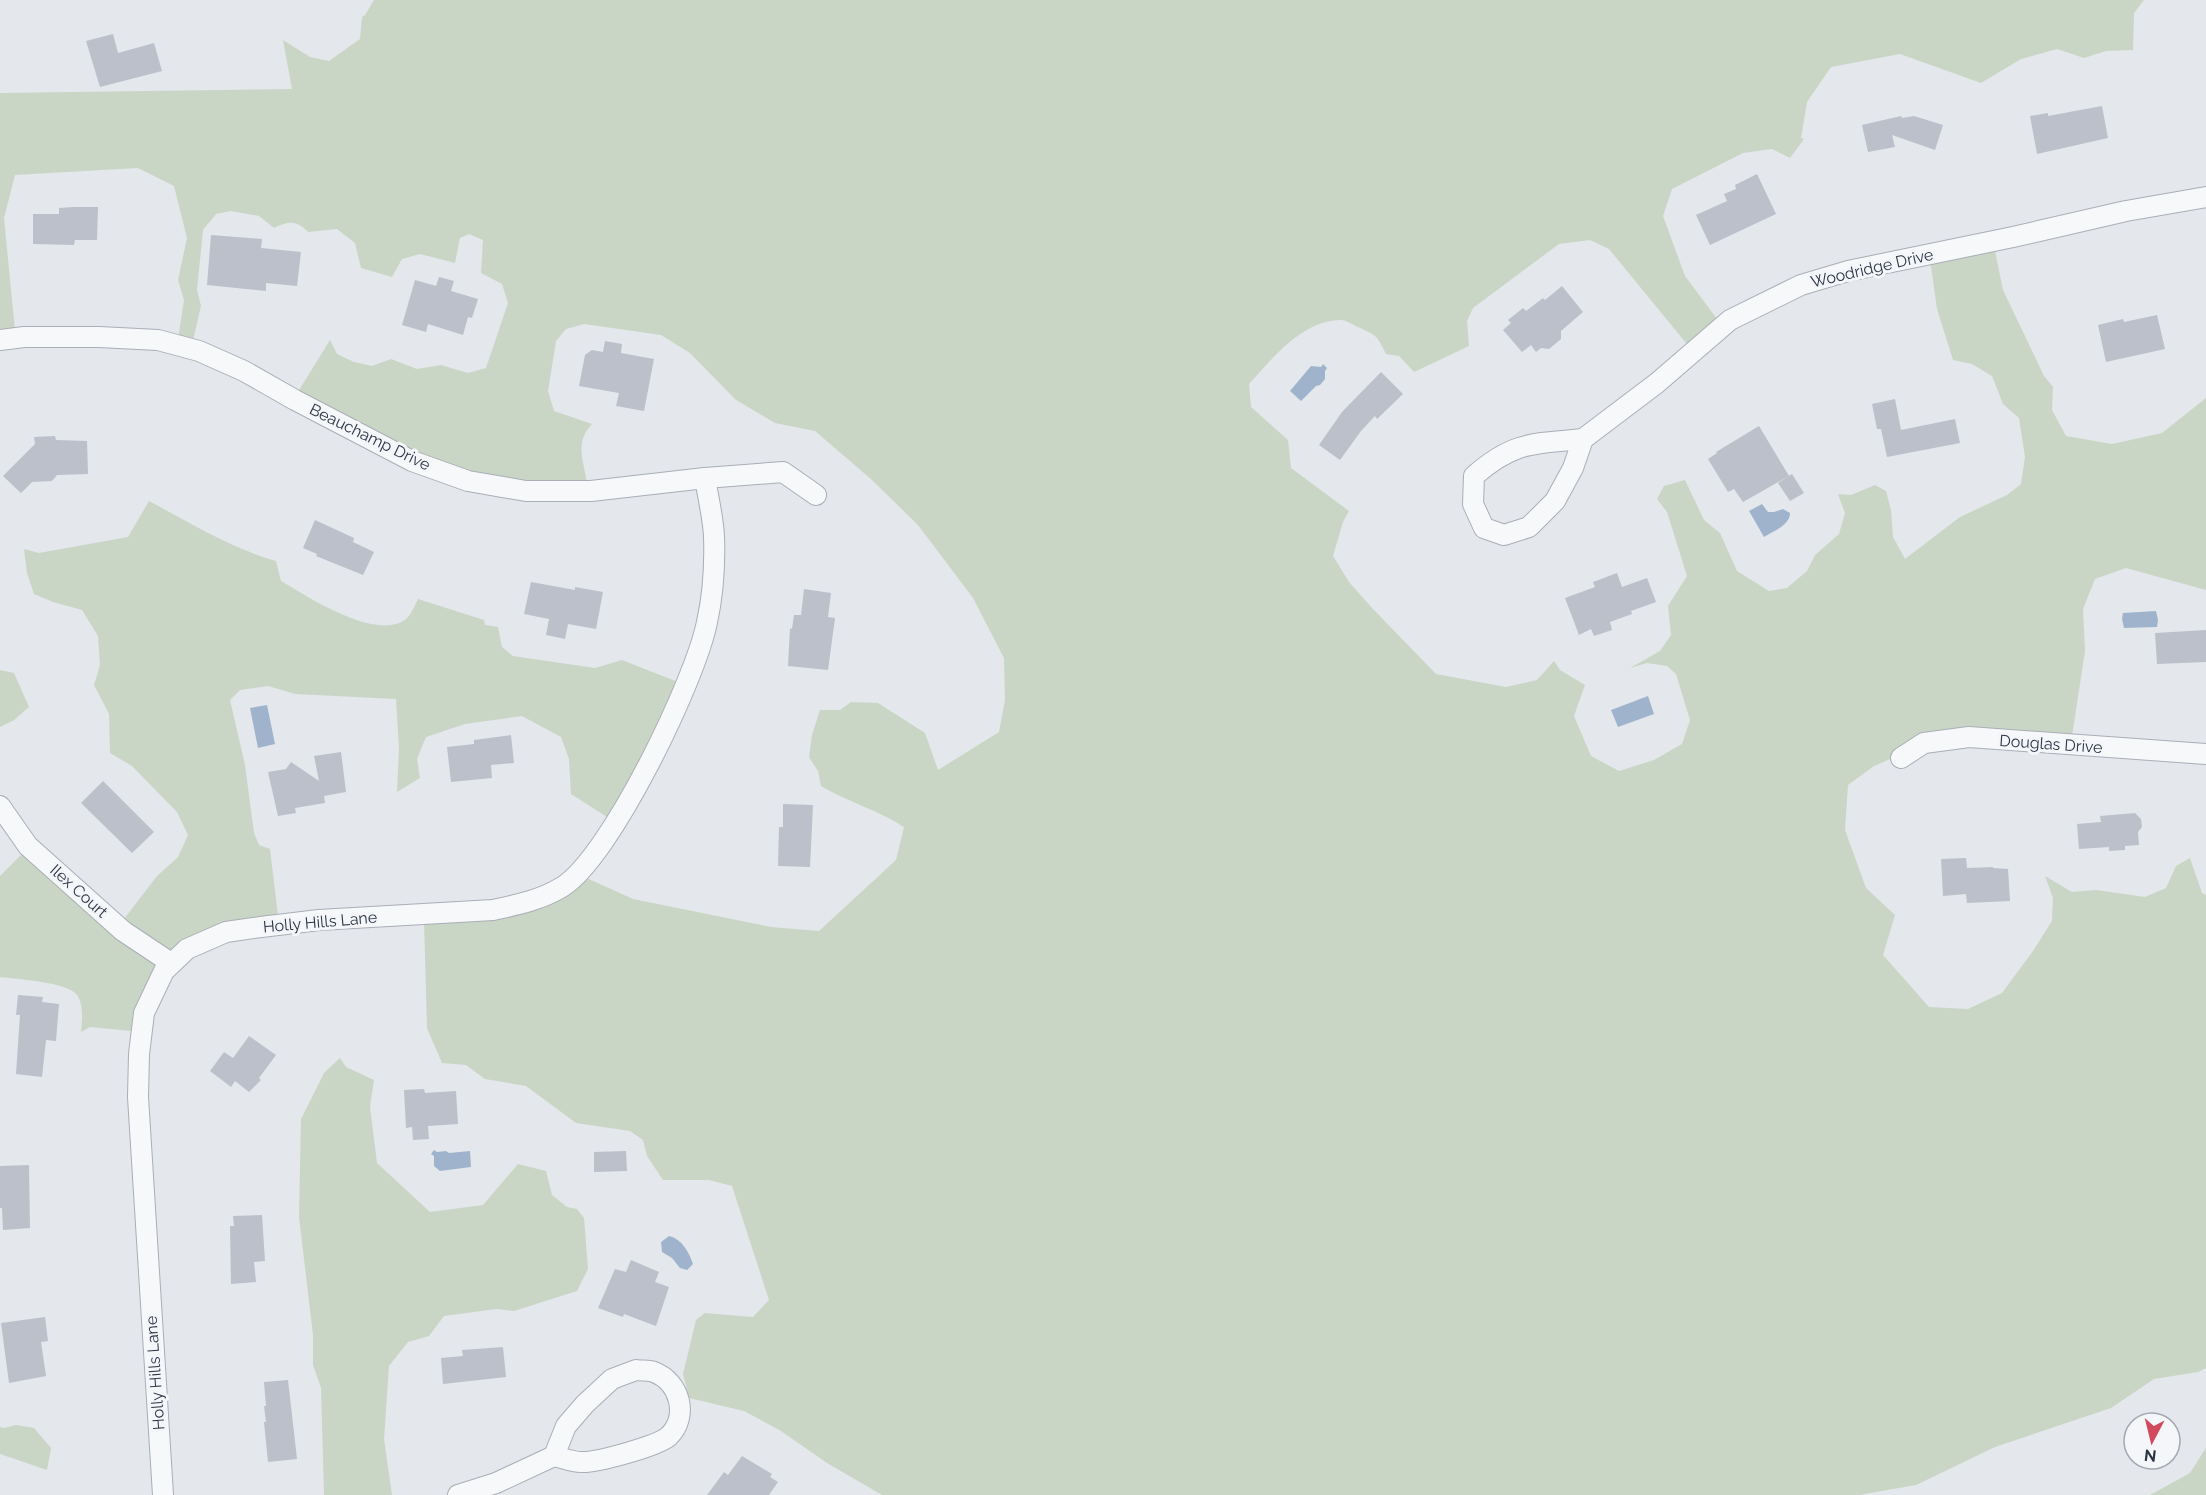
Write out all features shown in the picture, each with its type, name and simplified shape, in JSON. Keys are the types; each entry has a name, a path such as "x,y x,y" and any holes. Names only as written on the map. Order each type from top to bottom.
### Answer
{"street":[{"name":"Woodridge Drive","path":"1583,439 1657,383 1730,321 1801,285 1848,271 2126,211 2206,197"},
{"name":"Beauchamp Drive","path":"0,340 24,337 123,338 158,340 199,351 243,371 411,461 468,481 526,491 591,491 783,472 816,495"},
{"path":"1583,439 1573,468 1555,501 1529,527 1504,535 1484,528 1473,504 1474,476 1495,458 1525,444 1583,439"},
{"name":"Holly Hills Lane","path":"163,1495 138,1098 139,1054 144,1013 164,971 187,949 226,932 318,921 493,910 520,905 563,887 586,865 620,816 657,747 700,652 713,579 714,534 705,478"},
{"name":"Douglas Drive","path":"1901,758 1924,743 1969,737 2206,754"},
{"name":"Ilex Court","path":"0,806 28,846 123,931 171,963"},
{"path":"458,1495 496,1483 554,1456 582,1462 651,1446 668,1436 678,1420 681,1402 673,1385 654,1372 636,1370 612,1379 585,1404 566,1426 554,1456"}],"green space":[{"path":"374,0 2144,0 2134,13 2133,50 2106,51 2084,58 2057,49 2021,59 1981,83 1900,54 1831,67 1807,102 1801,138 1804,139 1790,158 1772,149 1743,153 1672,189 1663,216 1685,276 1723,327 1691,349 1609,249 1590,240 1559,244 1473,308 1467,321 1469,346 1414,372 1399,356 1386,354 1373,334 1341,320 1313,326 1301,334 1278,353 1249,384 1251,407 1288,440 1291,468 1349,511 1343,522 1333,556 1349,582 1373,609 1436,674 1506,687 1537,680 1554,661 1560,670 1585,685 1574,716 1591,756 1619,771 1654,760 1682,744 1690,720 1676,674 1667,666 1647,663 1630,668 1660,651 1671,635 1668,606 1687,576 1667,512 1657,499 1664,486 1685,480 1704,520 1720,533 1737,571 1769,591 1787,588 1807,571 1815,555 1839,534 1845,513 1838,494 1851,495 1875,485 1886,491 1891,510 1893,537 1905,559 1960,517 2007,495 2021,484 2025,457 2019,418 2003,404 1992,376 1972,364 1953,360 1937,309 1930,259 1994,246 2003,290 2044,376 2053,387 2052,410 2066,436 2112,444 2162,433 2206,398 2206,590 2126,568 2095,579 2083,609 2085,651 2072,736 1945,735 1874,766 1848,785 1845,830 1866,888 1895,915 1883,955 1929,1007 1968,1009 2002,993 2052,921 2053,898 2045,876 2072,892 2096,890 2145,897 2166,888 2176,866 2190,858 2202,893 2206,895 2206,1368 2198,1372 2154,1379 2111,1408 1995,1447 1916,1485 1859,1495 882,1495 827,1463 781,1431 744,1411 689,1398 683,1374 696,1320 705,1313 753,1317 769,1300 732,1186 709,1180 663,1180 647,1156 643,1140 630,1131 576,1123 526,1086 485,1079 466,1065 442,1063 427,1028 424,920 506,909 580,875 633,899 771,927 819,931 896,860 904,827 821,786 818,771 809,757 812,735 820,710 840,710 851,702 878,703 925,733 938,770 999,732 1005,700 1004,658 973,598 918,525 872,480 815,431 775,423 736,400 690,353 661,335 584,324 566,329 556,341 548,391 554,411 592,424 586,431 582,445 587,484 475,486 293,400 330,340 337,354 354,362 372,366 391,359 417,369 441,365 468,373 486,368 508,303 502,284 481,273 483,240 469,234 460,238 455,263 420,254 402,259 392,277 361,268 355,243 337,229 308,232 300,225 292,223 274,228 259,216 231,211 216,214 203,230 197,290 201,306 192,345 177,346 184,300 178,280 187,238 174,186 138,168 15,175 4,218 16,341 0,343 0,93 292,89 283,40 310,57 329,61 360,39 362,17"},
{"path":"149,501 227,542 276,561 281,581 343,615 378,625 393,625 408,617 418,599 484,620 485,625 498,627 502,647 513,656 595,668 622,660 683,684 615,822 571,794 569,759 561,737 522,716 465,724 426,737 417,759 420,778 397,792 399,749 396,699 295,694 268,686 240,690 230,700 245,765 254,833 259,845 270,849 279,924 231,934 170,965 142,1032 90,1027 81,1032 81,1003 72,991 41,982 0,977 0,876 30,846 124,919 157,876 178,857 188,835 177,812 132,766 110,753 109,714 94,685 100,665 98,636 82,610 34,594 27,573 24,549 39,553 128,537"},
{"path":"0,670 14,673 29,707 14,720 0,727"},
{"path":"340,1058 346,1067 374,1080 370,1107 377,1163 430,1212 483,1205 518,1164 546,1171 552,1195 567,1207 577,1209 584,1218 588,1269 577,1291 514,1311 496,1309 444,1316 429,1336 408,1342 389,1366 384,1439 392,1495 324,1495 321,1388 313,1365 313,1335 299,1217 301,1119 324,1073"},
{"path":"16,1425 34,1428 51,1448 47,1470 0,1454 0,1427"},
{"path":"2206,1448 2206,1495 2150,1495 2190,1473"}],"water":[{"path":"1323,364 1327,368 1325,379 1301,401 1290,391 1311,366 1321,367"},
{"path":"1762,504 1768,512 1783,509 1790,513 1784,524 1764,537 1749,511"},
{"path":"2156,611 2157,627 2124,628 2123,613"},
{"path":"1648,696 1654,714 1618,727 1611,710"},
{"path":"267,705 275,744 258,748 250,708"},
{"path":"434,1150 449,1153 470,1151 471,1167 440,1171 434,1166 434,1156 431,1154"},
{"path":"669,1236 681,1243 689,1255 693,1264 687,1270 680,1268 672,1258 662,1252 661,1242"}],"building":[{"path":"113,34 118,53 154,43 162,71 100,87 86,41"},
{"path":"2102,106 2108,138 2037,154 2030,116 2048,113 2048,116"},
{"path":"1901,116 1902,118 1914,116 1943,125 1935,150 1892,135 1895,147 1868,152 1862,125"},
{"path":"1757,174 1776,214 1710,245 1696,215 1727,201 1724,194 1736,189 1735,185"},
{"path":"98,207 97,240 75,240 74,245 33,244 33,214 59,214 59,208"},
{"path":"211,235 262,239 261,248 301,252 297,286 266,283 266,291 207,285"},
{"path":"439,277 454,281 451,291 478,299 472,318 468,317 463,335 428,324 426,332 402,325 415,280 436,286"},
{"path":"1562,286 1583,312 1561,331 1561,339 1549,349 1541,348 1536,352 1531,345 1522,352 1503,330 1511,323 1508,320 1523,308 1526,311 1543,298 1545,300"},
{"path":"2157,315 2165,349 2106,362 2098,325"},
{"path":"605,341 622,344 621,353 654,359 644,411 616,406 619,393 579,386 585,355 592,350 603,352"},
{"path":"1381,372 1403,394 1377,419 1375,416 1340,460 1319,445 1342,412"},
{"path":"1895,399 1901,430 1955,419 1960,443 1887,457 1881,429 1877,429 1872,404"},
{"path":"1759,426 1789,476 1743,502 1734,489 1728,492 1708,459"},
{"path":"55,436 56,440 87,441 88,474 57,475 52,481 32,482 21,493 3,476 35,444 34,437"},
{"path":"1792,474 1804,493 1790,501 1778,483"},
{"path":"315,520 354,538 353,542 374,552 363,575 316,556 317,554 303,548"},
{"path":"1617,573 1622,587 1647,578 1656,602 1610,622 1612,630 1594,636 1591,629 1579,635 1565,598 1595,587 1593,582"},
{"path":"531,582 575,590 575,587 603,592 596,629 568,624 565,639 546,635 549,619 524,614"},
{"path":"804,589 831,593 828,617 835,618 828,670 788,666 790,628 792,629 794,615 801,615"},
{"path":"2206,630 2206,662 2157,664 2155,633"},
{"path":"511,735 514,763 491,765 492,778 451,782 447,747 474,744 474,740"},
{"path":"341,752 346,792 324,796 325,803 295,808 296,813 278,816 268,772 286,769 291,762 319,781 314,756"},
{"path":"103,781 154,832 132,853 81,803"},
{"path":"783,804 813,805 810,867 778,866 779,827 783,827"},
{"path":"2135,813 2141,819 2142,827 2138,832 2139,845 2125,846 2125,850 2109,851 2109,847 2079,849 2077,824 2101,822 2100,816"},
{"path":"1966,858 1967,868 2008,869 2010,901 1967,903 1966,894 1943,896 1941,859"},
{"path":"18,995 43,997 42,1002 59,1004 56,1041 46,1040 42,1077 16,1074 20,1015 16,1015"},
{"path":"249,1036 276,1055 259,1078 261,1080 249,1092 235,1081 231,1087 210,1071 224,1052 233,1058"},
{"path":"424,1089 425,1093 456,1091 458,1124 428,1126 429,1139 413,1140 412,1127 406,1128 404,1090"},
{"path":"626,1151 627,1171 594,1172 594,1152"},
{"path":"29,1165 30,1228 3,1230 2,1208 0,1208 0,1166"},
{"path":"262,1215 265,1261 254,1262 256,1282 231,1284 230,1226 234,1226 233,1216"},
{"path":"631,1260 659,1272 655,1282 669,1287 656,1326 624,1314 623,1317 598,1308 615,1269 626,1272"},
{"path":"45,1317 48,1341 41,1342 46,1376 9,1383 1,1323"},
{"path":"503,1347 506,1377 443,1384 441,1358 463,1356 462,1350"},
{"path":"288,1380 297,1459 268,1462 264,1422 266,1422 264,1406 266,1406 264,1382"},
{"path":"742,1456 772,1474 770,1477 778,1482 769,1495 707,1495 724,1472 728,1475"}]}
